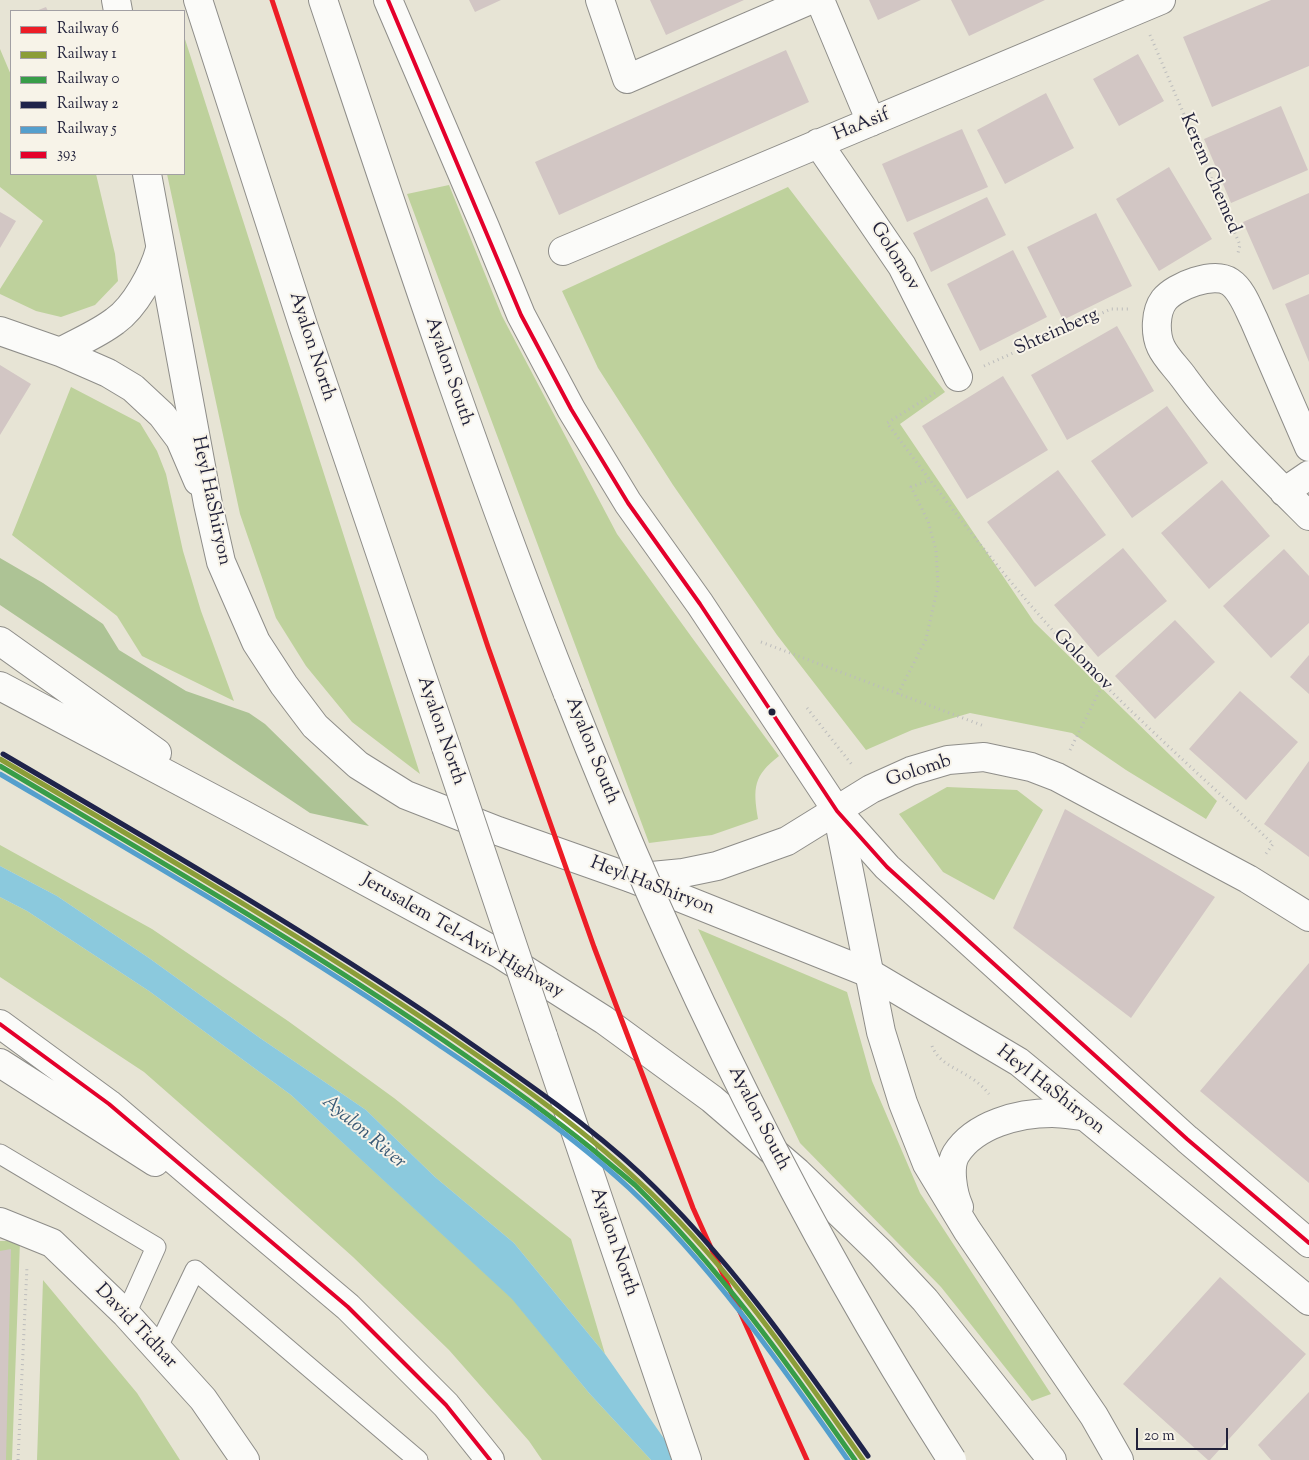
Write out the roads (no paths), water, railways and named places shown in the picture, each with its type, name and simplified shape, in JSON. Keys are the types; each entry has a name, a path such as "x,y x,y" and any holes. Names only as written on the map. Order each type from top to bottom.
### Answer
{"main road":[{"name":"Ayalon North","path":"198,0 303,325 687,1460"},
{"name":"Ayalon South","path":"323,0 443,359 532,604 603,785 658,912 758,1122 816,1231 911,1397 952,1460"},
{"path":"388,0 482,218 521,315 571,409 628,503 700,604 837,811 887,868 1187,1138 1309,1243"},
{"path":"600,0 627,79 810,0"},
{"path":"820,0 872,122"},
{"name":"HaAsif","path":"563,251 1150,5"},
{"name":"Golomov","path":"818,143 902,266 958,378"},
{"name":"Heyl HaShiryon","path":"147,175 208,504 221,562 256,642 284,685 315,726 358,765 406,795 498,831 632,878 869,972 1019,1062 1309,1302"},
{"path":"60,352 117,320 148,281 160,248"},
{"path":"1309,447 1254,320 1244,300 1232,283 1223,279 1206,279 1185,285 1165,299 1159,310 1156,326 1161,347 1206,408 1284,492 1309,516"},
{"path":"0,331 60,352 108,373 133,388 162,415 180,438 208,504"},
{"path":"1284,492 1309,475"},
{"path":"0,640 242,814"},
{"name":"Jerusalem Tel-Aviv Highway","path":"0,686 242,814 500,954 604,1020 712,1099 797,1172 881,1253 925,1300 1052,1460"},
{"name":"Golomb","path":"632,878 683,873 717,866 787,841 871,788 910,771 948,760 984,757 1031,767 1057,777 1248,879 1309,917"},
{"path":"837,811 881,1032 906,1112 927,1164 967,1230 1094,1416 1119,1460"},
{"path":"0,1024 109,1104 348,1307 446,1405 490,1460"},
{"path":"0,1063 239,1215"},
{"path":"967,1230 953,1187 952,1174 955,1156 967,1142 985,1128 1005,1120 1052,1113 1084,1116"},
{"name":"David Tidhar","path":"0,1222 52,1243 126,1314 203,1399 245,1460"}],"lane":[{"path":"0,1154 156,1247 126,1314"},
{"path":"157,1349 195,1270 418,1460"}],"water":[{"name":"Ayalon River","path":"0,866 57,896 366,1110 435,1177 514,1243 605,1354 679,1460 651,1460 589,1393 512,1299 291,1095 149,991 27,911 0,897"}],"rail line":[{"name":"6","path":"272,0 488,647 594,947 693,1208 807,1460"},
{"name":"2","path":"3,754 338,955 447,1027 547,1097 595,1134 641,1174 704,1239 762,1309 868,1456"},
{"name":"1","path":"0,759 334,960 493,1066 590,1139 668,1210 729,1278 784,1349 863,1460"},
{"name":"0","path":"0,766 334,968 481,1066 592,1149 635,1185 666,1216 724,1283 778,1352 855,1460"},
{"name":"5","path":"0,774 277,939 488,1078 584,1149 629,1188 690,1251 772,1353 848,1460"}]}
